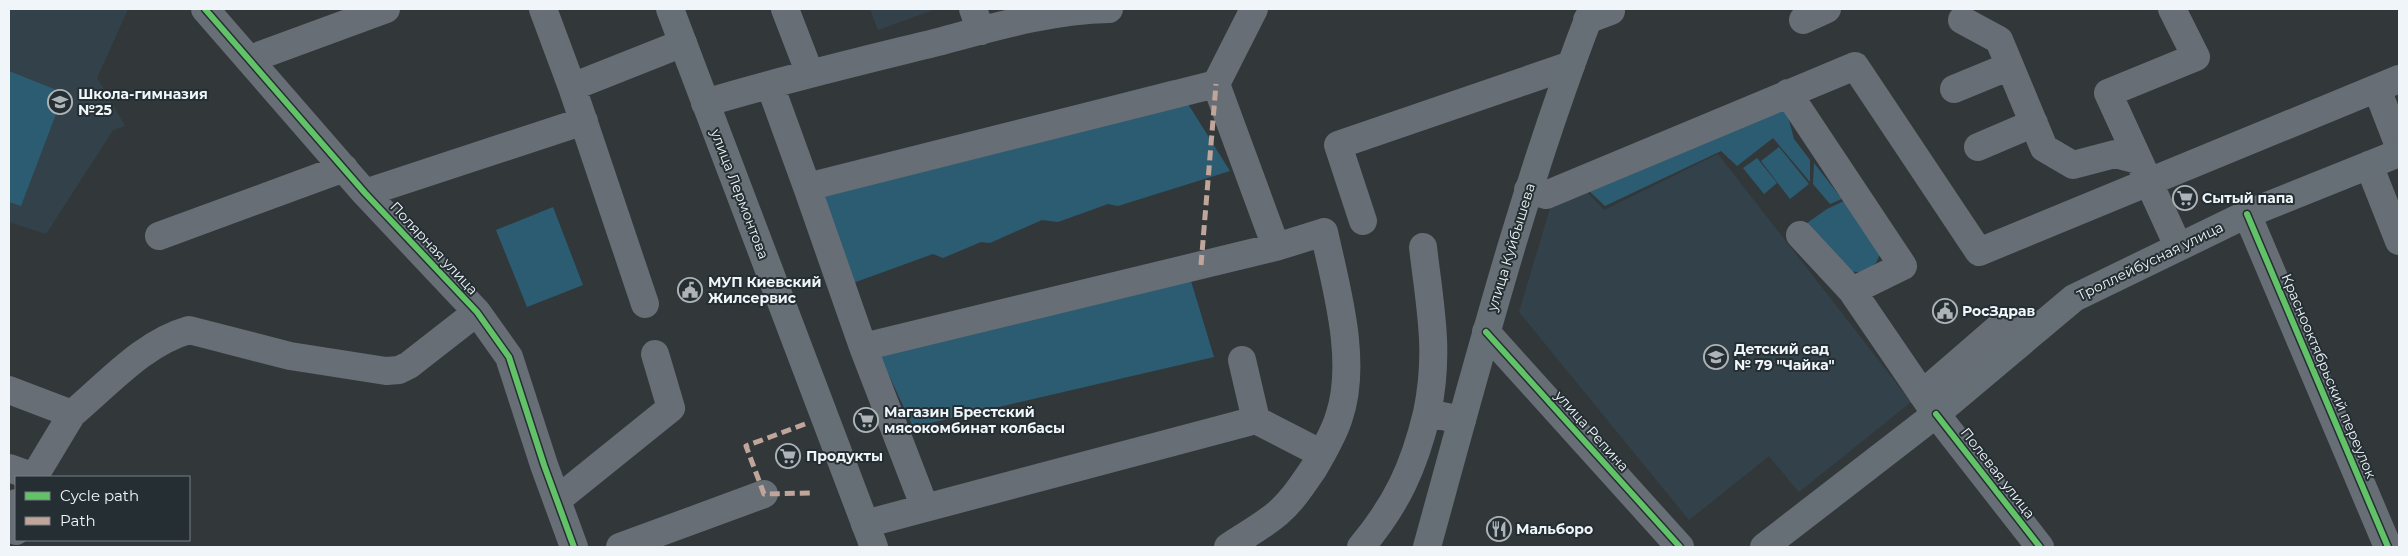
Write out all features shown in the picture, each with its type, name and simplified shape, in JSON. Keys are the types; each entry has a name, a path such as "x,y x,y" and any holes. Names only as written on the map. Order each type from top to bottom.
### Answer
{"main road":[{"name":"улица Лермонтова","path":"670,9 870,536"},
{"name":"улица Куйбышева","path":"1427,547 1486,332 1528,190 1571,65 1597,13"},
{"name":"Троллейбусная улица","path":"1764,547 1929,404 2035,330 2074,298 2247,214 2399,153"}],"street":[{"name":"Полярная улица","path":"204,9 250,59 365,193 478,312 509,357 574,547"},
{"path":"250,59 386,9"},
{"path":"543,9 584,121 645,304"},
{"path":"786,9 810,74"},
{"path":"705,104 810,74 977,20 1079,9 1109,9"},
{"path":"1254,9 1216,84 1276,247"},
{"path":"1802,20 1827,9"},
{"path":"2172,9 2196,57 2108,93 2178,246"},
{"path":"1962,20 1999,40 2044,148 2073,164 2115,154 2143,171"},
{"path":"572,87 683,43"},
{"path":"1363,221 1338,145 1571,65"},
{"path":"1528,190 1546,195 1856,66 1979,252 2143,171 2388,84 2399,146"},
{"path":"1954,89 2010,66"},
{"path":"807,187 1216,84"},
{"path":"770,85 863,347 925,508"},
{"path":"1788,93 1903,266 1852,291"},
{"path":"365,193 584,121"},
{"path":"1978,147 2034,123"},
{"path":"2369,165 2397,230"},
{"path":"159,236 344,168"},
{"name":"Краснооктябрьский переулок","path":"2247,214 2388,547"},
{"path":"863,347 1276,247 1324,232 1341,310 1345,351 1345,386 1340,416 1322,454 1299,490 1278,513 1228,547"},
{"name":"Полевая улица","path":"1800,235 1852,291 1929,404 2040,547"},
{"path":"1360,547 1384,519 1406,478 1420,442 1427,413 1434,371 1435,350 1433,315 1423,247"},
{"path":"35,476 72,414 149,349 177,334 189,330 290,356 386,371 399,370 409,366 478,312"},
{"name":"улица Репина","path":"1486,332 1680,547"},
{"path":"557,500 671,408 655,354"},
{"path":"1242,360 1256,420"},
{"path":"9,390 72,414"},
{"path":"1427,413 1462,420"},
{"path":"870,536 925,508 1256,420 1322,454"},
{"path":"16,473 30,476"},
{"path":"620,547 764,494"},
{"path":"15,511 13,525 15,529"}],"shaded area":[{"name":"Школа-гимназия №25","path":"9,9 128,9 97,78 125,126 113,130 46,234 9,222"},
{"path":"870,9 936,9 878,30"},
{"path":"9,71 64,93 21,206 9,202"},
{"path":"1173,80 1230,171 1118,206 1108,204 1058,222 1042,220 990,243 981,242 943,258 933,254 853,283 812,174"},
{"path":"1785,105 1794,139 1810,160 1810,182 1773,138 1737,166 1721,151 1605,206 1586,188"},
{"path":"1779,147 1809,184 1790,199 1761,161"},
{"name":"Детский сад № 79 \"Чайка\"","path":"1718,154 1911,402 1799,492 1769,456 1689,520 1519,312 1552,202 1584,189 1604,210"},
{"path":"1757,158 1777,183 1764,194 1743,168"},
{"path":"1814,163 1842,199 1830,204 1813,184"},
{"path":"1844,201 1880,254 1876,263 1863,273 1844,270 1807,223 1827,209"},
{"path":"553,207 583,285 527,307 496,230"},
{"path":"1185,261 1214,357 913,427 872,339"}],"marked path":[{"path":"1201,265 1216,84"},
{"path":"805,424 746,446 764,494 810,493"}],"cycle path":[{"path":"205,9 365,193 477,312 509,357 544,465 574,547"},
{"path":"2247,214 2388,547"},
{"path":"1486,332 1680,547"},
{"path":"1936,414 2040,547"}],"place":[{"name":"Школа-гимназия №25","path":"60,102"},
{"name":"Сытый папа","path":"2185,198"},
{"name":"МУП Киевский Жилсервис","path":"690,290"},
{"name":"РосЗдрав","path":"1945,311"},
{"name":"Детский сад № 79 \"Чайка\"","path":"1716,357"},
{"name":"Магазин Брестский мясокомбинат колбасы","path":"866,420"},
{"name":"Продукты","path":"788,456"},
{"name":"Мальборо","path":"1499,529"}]}
